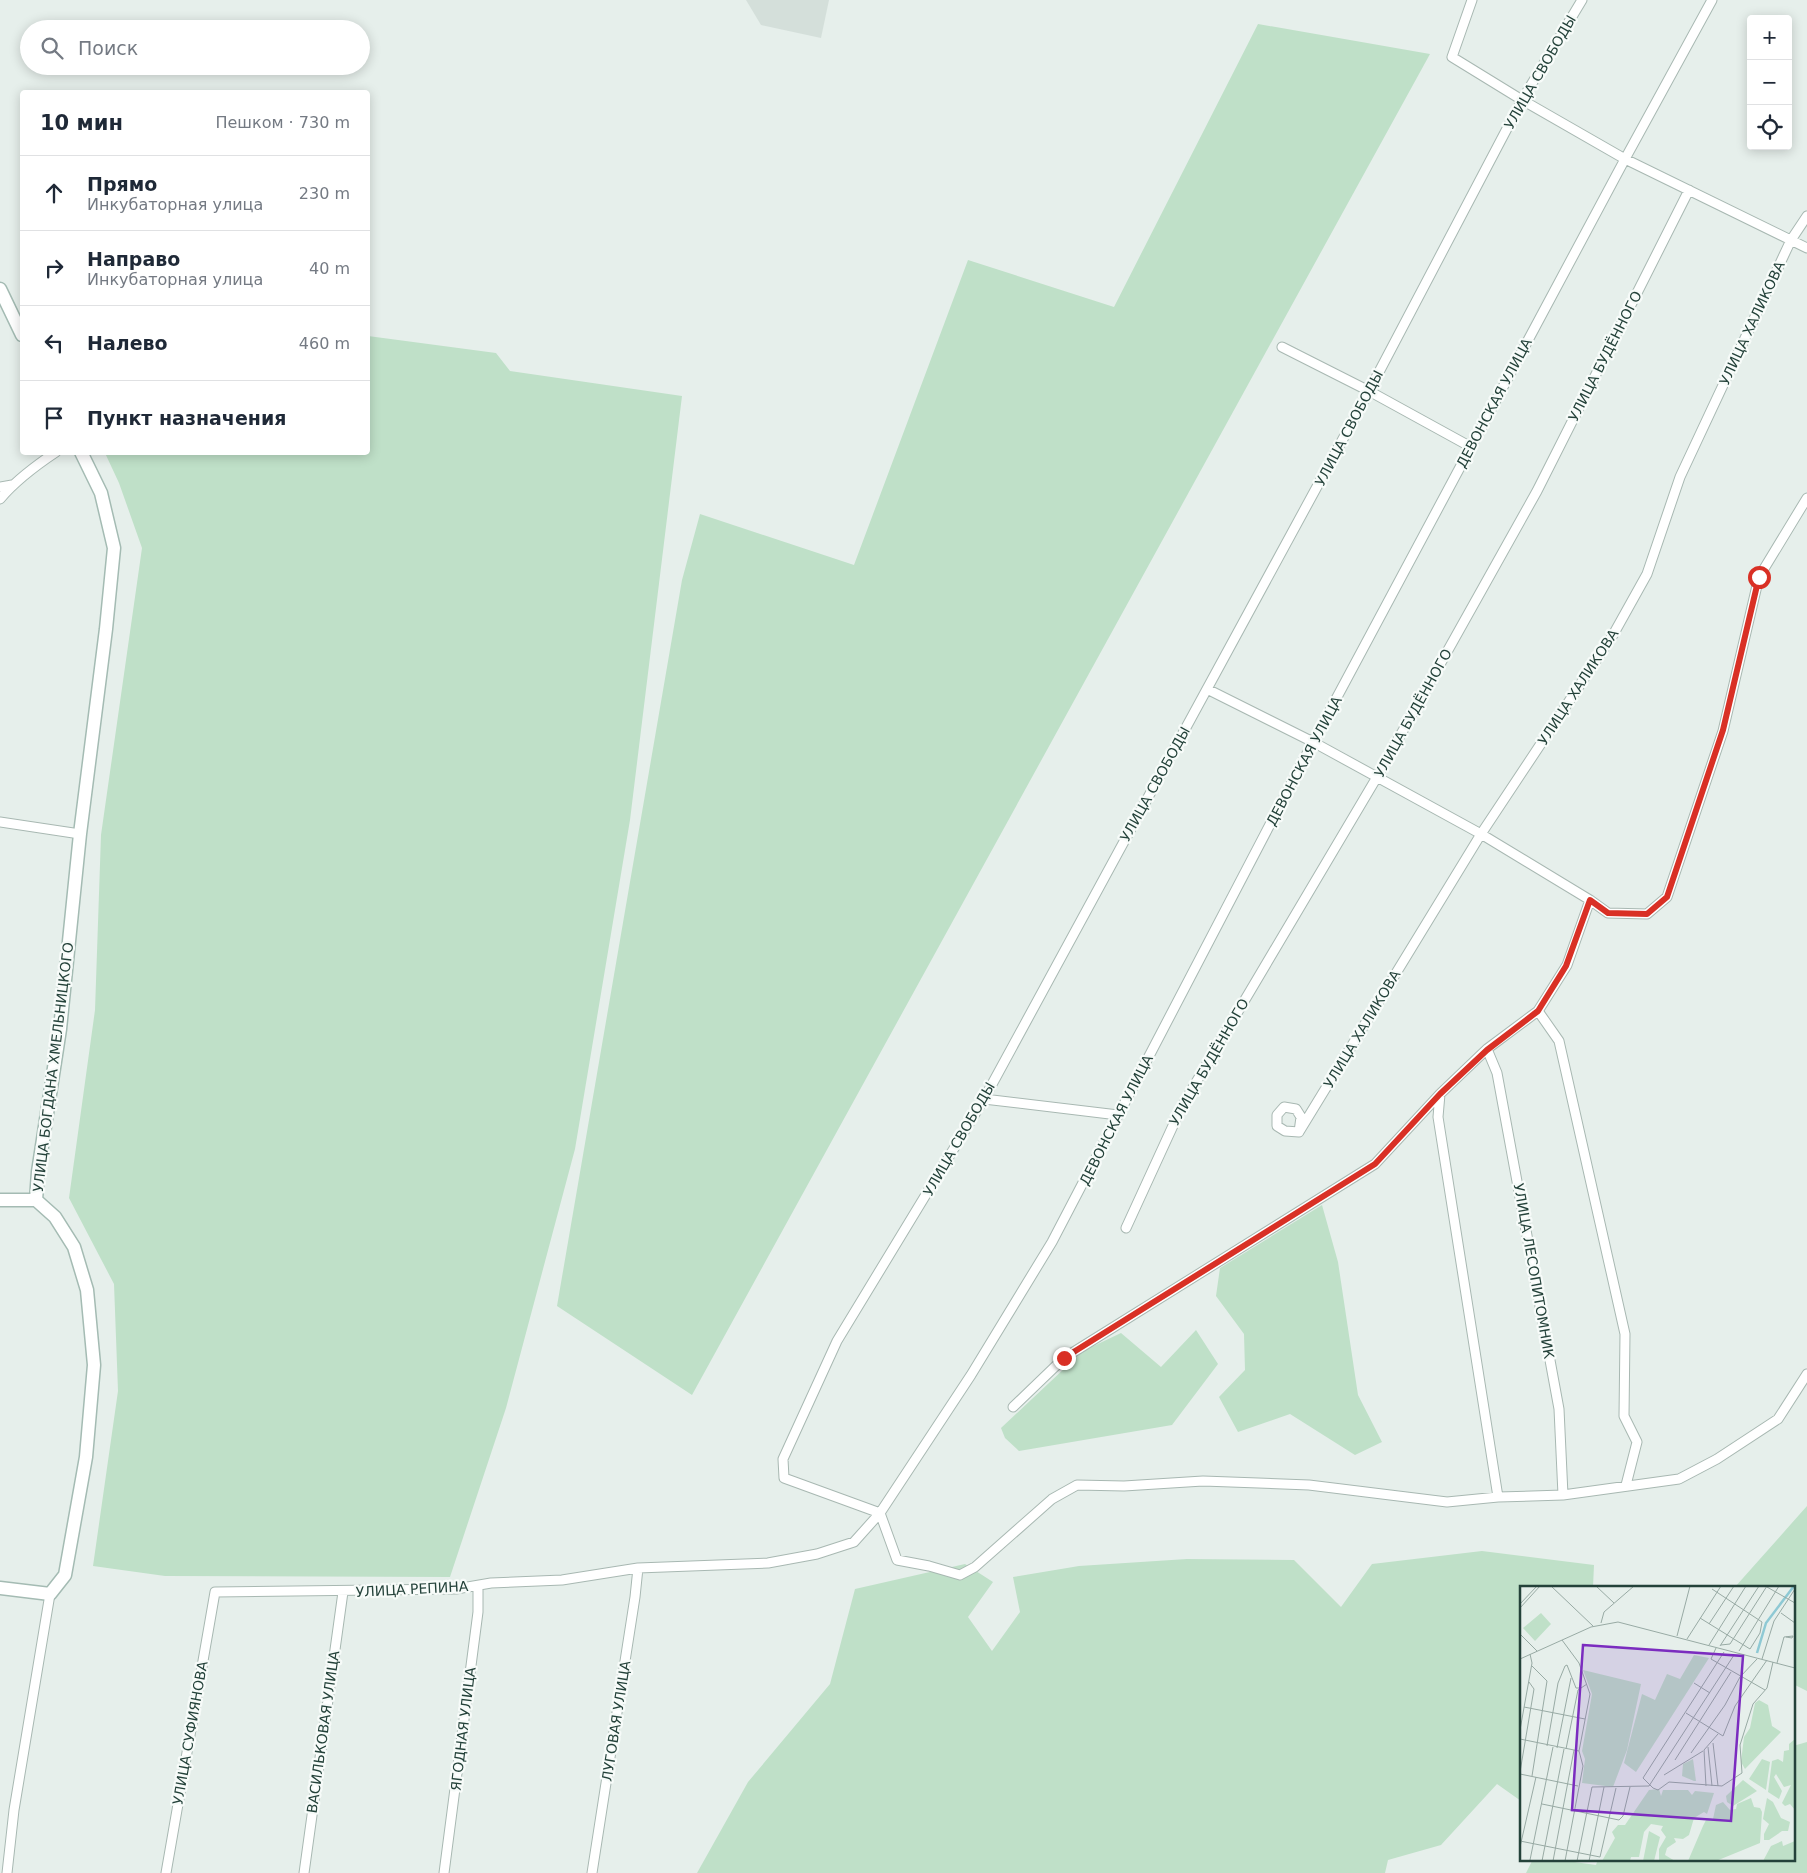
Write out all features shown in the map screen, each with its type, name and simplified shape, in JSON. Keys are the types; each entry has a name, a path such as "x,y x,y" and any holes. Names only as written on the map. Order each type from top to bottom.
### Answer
{"street":[{"path":"1472,0 1452,57 1624,159 1807,248"},
{"name":"УЛИЦА СВОБОДЫ","path":"880,1513 784,1478 783,1458 837,1342 984,1099 1369,391 1522,100 1582,0"},
{"name":"ДЕВОНСКАЯ УЛИЦА","path":"638,1568 768,1562 817,1554 854,1542 880,1513 971,1375 1052,1242 1313,742 1624,159 1712,0"},
{"name":"УЛИЦА БУДЁННОГО","path":"1126,1228 1182,1106 1377,777 1537,491 1689,190"},
{"name":"УЛИЦА ХАЛИКОВА","path":"1299,1132 1481,834 1613,635 1647,574 1680,477 1792,240 1807,216"},
{"path":"0,289 20,332"},
{"path":"1282,347 1369,391 1471,447"},
{"path":"0,499 12,485 52,455"},
{"name":"УЛИЦА БОГДАНА ХМЕЛЬНИЦКОГО","path":"7,1873 14,1810 50,1594 64,1575 86,1456 94,1365 87,1290 74,1247 55,1216 36,1200 38,1172 60,1029 80,834 106,629 114,548 101,493 82,455"},
{"path":"0,487 12,485"},
{"path":"1207,689 1313,742 1481,834 1590,900 1608,913 1647,914 1667,897 1723,730 1759,577 1807,498"},
{"path":"0,822 80,834"},
{"path":"1014,1407 1064,1358 1375,1164 1440,1094 1487,1050 1538,1011 1566,966 1590,900"},
{"path":"1538,1011 1559,1041 1625,1334 1624,1416 1637,1442 1626,1485"},
{"name":"УЛИЦА ЛЕСОПИТОМНИК","path":"1487,1050 1497,1073 1559,1410 1563,1495"},
{"path":"1440,1094 1438,1117 1498,1498"},
{"path":"984,1099 1118,1115"},
{"path":"0,1200 36,1200"},
{"path":"880,1513 896,1560 929,1566 960,1575 975,1567 1052,1499 1077,1485 1124,1486 1203,1481 1309,1485 1447,1502 1563,1495 1679,1479 1717,1459 1778,1419 1807,1374"},
{"name":"УЛИЦА РЕПИНА","path":"215,1592 343,1592 456,1589 491,1583 562,1580 638,1568"},
{"name":"ЛУГОВАЯ УЛИЦА","path":"592,1873 634,1607 638,1568"},
{"name":"ЯГОДНАЯ УЛИЦА","path":"444,1873 478,1612 478,1586"},
{"path":"0,1588 50,1594"},
{"name":"УЛИЦА СУФИЯНОВА","path":"166,1873 215,1592"},
{"name":"ВАСИЛЬКОВАЯ УЛИЦА","path":"304,1873 343,1592"}],"shaded area":[{"path":"746,0 829,0 821,38 761,25"}],"green space":[{"path":"1258,24 1430,54 692,1395 557,1306 682,580 700,514 854,565 968,260 1114,307"},
{"path":"370,336 496,353 510,371 682,396 630,820 575,1149 506,1408 450,1577 165,1576 93,1566 118,1391 114,1284 69,1198 95,1010 101,835 142,548 119,483 106,455 370,455"},
{"path":"1322,1205 1338,1262 1358,1395 1382,1442 1355,1455 1290,1414 1238,1432 1219,1397 1245,1370 1244,1334 1216,1296 1220,1268"},
{"path":"1196,1330 1218,1364 1172,1425 1019,1451 1005,1438 1001,1428 1083,1351 1121,1333 1161,1367"},
{"path":"1807,1506 1807,1691 1794,1684 1794,1586 1736,1586"},
{"path":"1482,1551 1594,1565 1593,1586 1520,1586 1520,1800 1497,1784 1441,1845 1388,1860 1385,1873 697,1873 748,1782 830,1684 855,1589 965,1564 993,1582 968,1617 992,1651 1020,1612 1013,1577 1079,1566 1187,1559 1294,1560 1341,1607 1372,1564"},
{"path":"1807,1742 1807,1873 1526,1873 1532,1860 1560,1860 1596,1865 1598,1860 1794,1860 1794,1746"}],"route":[{"path":"1064,1358 1375,1164 1440,1094 1487,1050 1538,1011 1566,966 1590,900 1608,913 1647,914 1667,897 1723,730 1759,577"}]}
